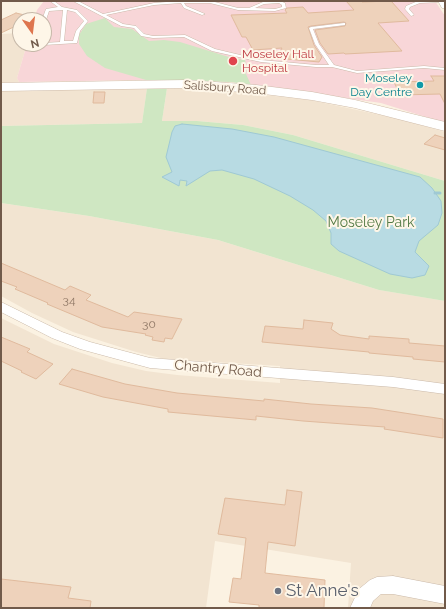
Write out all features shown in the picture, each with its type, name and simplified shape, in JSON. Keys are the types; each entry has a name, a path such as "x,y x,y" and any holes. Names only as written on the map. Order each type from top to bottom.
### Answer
{"main road":[{"name":"Salisbury Road","path":"1,87 186,84 256,89 312,96 355,104 401,115 445,128"}],"street":[{"path":"442,1 445,6"},
{"name":"Chantry Road","path":"1,306 58,335 85,346 150,362 178,366 394,382 445,389"},
{"path":"360,608 366,595 377,586 393,585 445,595"}],"lane":[{"path":"52,1 63,8 75,11 86,21 78,31 75,42 52,44"},
{"path":"75,1 122,25 135,27 143,35 153,37 185,36 214,50 261,61 332,66 357,72 424,67 445,69"},
{"path":"102,14 154,4 181,1 210,2 238,9 275,10 284,8 284,4 279,2 263,3 250,9"},
{"path":"181,1 185,7 203,14"},
{"path":"412,15 407,9 408,6 419,2 442,1"},
{"path":"75,11 88,7"},
{"path":"46,12 47,10 63,8"},
{"path":"62,43 63,8"},
{"path":"332,66 317,44 311,28 344,24"}],"shaded area":[{"name":"Moseley Hall Hospital","path":"44,1 435,1 445,16 445,123 381,103 231,82 146,80 19,82 17,78 25,52 52,52 52,12 36,12"},
{"path":"12,33 12,52 25,52 17,78 19,82 1,83 1,34"},
{"path":"147,88 142,123 1,126 1,91"},
{"path":"167,88 221,90 310,100 404,120 445,132 445,181 293,135 243,125 197,121 162,121"},
{"path":"1,203 89,216 218,240 379,290 445,301 445,608 348,608 351,563 215,541 206,608 1,608 1,318 54,344 112,363 146,371 177,375 280,383 280,366 165,359 136,352 73,332 32,313 1,296"}],"green space":[{"path":"105,18 114,27 132,29 149,41 164,40 180,42 229,57 245,60 247,67 246,74 251,85 231,82 146,80 105,68 87,56 79,44 79,35 86,24"},
{"name":"Moseley Park","path":"147,88 167,88 162,121 197,121 243,125 293,135 445,181 445,301 379,290 218,240 89,216 1,203 1,126 142,123"}],"water":[{"path":"182,124 232,129 274,137 420,177 432,188 441,201 442,213 438,225 419,241 415,252 429,266 425,275 412,278 390,274 339,251 331,244 331,233 326,221 313,210 290,196 254,179 222,170 210,171 186,186 187,181 180,180 179,186 162,177 172,172 166,157 172,132 175,126"}],"building":[{"path":"346,1 391,1 409,21 378,23 402,51 328,54 320,43 315,30 345,26 346,23 344,22 308,27 314,45 322,57 319,62 276,58 282,48 253,50 246,37 242,37 231,15 287,13 285,10 287,8 303,7 308,13 354,10"},
{"path":"12,15 12,28 1,33 1,20"},
{"name":"Moseley Day Centre","path":"431,76 445,76 445,104 440,94 400,95 394,82 434,81"},
{"path":"94,92 105,92 104,103 93,103"},
{"path":"435,135 445,138 445,150 424,144"},
{"path":"1,263 65,290 70,286 91,295 86,300 128,317 134,312 182,319 172,339 165,338 164,342 152,340 153,337 145,335 146,334 102,327 47,304 48,303 15,289 17,287 1,281"},
{"path":"304,320 333,323 331,329 340,335 369,339 369,336 409,339 409,343 445,346 445,362 413,359 413,357 369,352 262,342 265,326 303,329"},
{"path":"1,337 30,349 27,352 53,364 36,379 21,372 22,371 1,361"},
{"path":"72,369 125,384 177,393 264,401 264,399 372,408 443,419 443,438 384,429 385,427 256,416 256,420 168,412 168,409 103,397 59,384"},
{"path":"287,490 302,492 295,546 268,542 265,573 325,580 324,608 259,608 259,605 229,602 233,578 241,579 246,538 218,534 225,498 285,505"},
{"path":"1,579 71,587 68,598 91,601 90,608 1,608"}],"waterway":[{"path":"435,193 440,193"}],"place":[{"name":"Moseley Hall Hospital","path":"233,61"},
{"name":"Moseley Day Centre","path":"420,85"},
{"name":"St Anne's","path":"278,591"}]}
